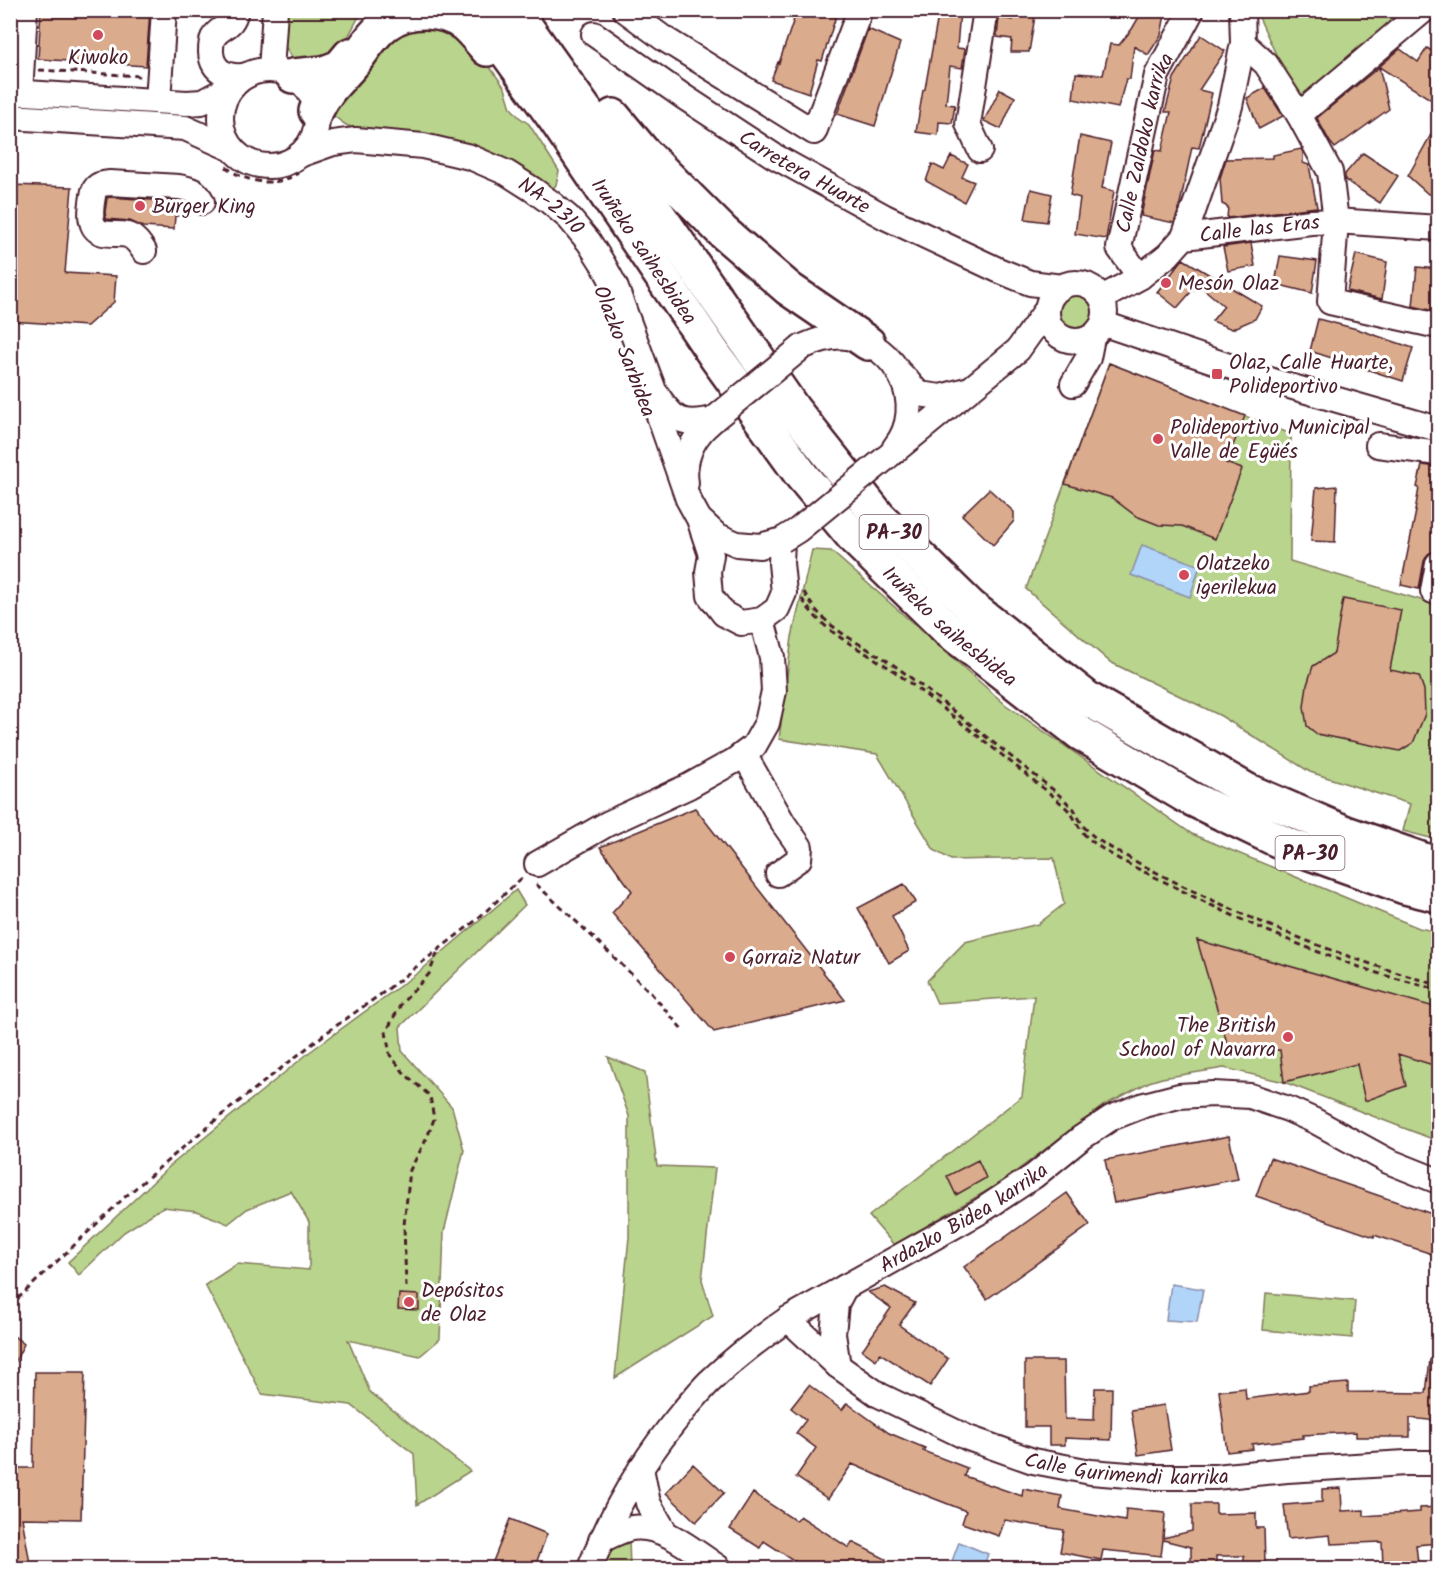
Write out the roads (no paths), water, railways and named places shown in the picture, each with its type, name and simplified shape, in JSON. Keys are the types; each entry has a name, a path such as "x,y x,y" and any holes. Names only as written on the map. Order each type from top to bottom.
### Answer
{"highway":[{"path":"262,76 324,73 340,67 352,51 372,10"},
{"path":"459,10 786,471 877,571 941,624"},
{"name":"Iruñeko saihesbidea","path":"476,10 555,119 716,357 802,476 856,540 941,624 1080,734 1186,796 1288,845 1405,887 1438,896"},
{"name":"Iruñeko saihesbidea","path":"514,10 793,409 879,517 971,607 1088,699 1248,791 1346,833 1438,865"},
{"path":"531,10 571,67 643,152 715,224 789,289 868,343"},
{"path":"317,113 322,99 331,86 376,33 402,15 426,12 446,16 462,23 488,50"},
{"path":"1186,796 1283,854 1438,912"}],"street":[{"path":"25,10 22,69 15,93 163,84 187,103 202,102 262,76"},
{"path":"163,84 164,10"},
{"path":"163,84 174,10"},
{"path":"236,10 233,21 222,20 214,36 211,56 214,64 224,74 232,77 262,76 304,85 317,113 315,133 302,162"},
{"path":"226,155 221,116 226,96 262,76 275,10"},
{"path":"625,10 663,38 814,132 860,10"},
{"path":"980,150 968,124 986,10"},
{"name":"Calle Zaldoko karrika","path":"1140,277 1119,248 1157,75 1192,10"},
{"path":"1102,298 1140,277 1168,255 1184,237 1230,106 1243,43 1242,10"},
{"path":"1299,115 1424,10"},
{"name":"Carretera Huarte","path":"594,34 684,98 774,156 885,217 1030,283 1062,286"},
{"path":"1243,43 1266,64 1299,115 1330,172 1335,221 1330,302 1438,326"},
{"path":"317,113 341,134 356,140"},
{"path":"10,117 185,128 226,155 257,165 273,166 288,162 302,162 320,146 356,140"},
{"name":"NA-2310","path":"356,140 423,146 470,157 507,173 550,202 569,218 603,264 619,297 652,388"},
{"path":"144,251 128,235 103,233 94,227 91,212 93,191 96,187 110,183 190,188 197,192 202,202"},
{"name":"Calle las Eras","path":"1184,237 1335,221 1438,228"},
{"path":"1030,283 1047,309"},
{"path":"1018,350 1045,341 1084,336 1106,314 1102,298 1097,291 1080,283 1062,286 1049,300 1047,319 1057,335 1084,336 1279,383 1438,429"},
{"path":"971,389 941,398 919,394 887,356 868,343 846,337 823,338 802,347 700,433 688,453 685,476 694,509 716,535 737,544 760,546 782,540 798,530 971,389 1018,350 1047,309"},
{"path":"886,458 900,440 908,419 908,396 901,374"},
{"path":"652,388 667,409 680,420 701,422 714,419"},
{"path":"652,388 658,413 711,555 708,572 710,596 724,614 741,623 762,620 777,609 784,593 781,563 782,540"},
{"path":"1378,445 1438,453"},
{"path":"1433,591 1438,564"},
{"path":"531,869 607,824 689,786 754,746 767,723 774,691 772,657 762,620"},
{"path":"744,754 783,823 801,848 799,859 778,874"},
{"name":"Ardazko Bidea karrika","path":"590,1569 601,1540 641,1467 707,1384 759,1338 788,1319 981,1211 1034,1176 1081,1138 1111,1118 1144,1105 1179,1096 1214,1094 1250,1096 1315,1121 1388,1161 1438,1181"},
{"path":"838,1366 833,1334 836,1304 845,1287"},
{"name":"Calle Gurimendi karrika","path":"788,1319 838,1366 879,1395 968,1438 1033,1461 1091,1472 1152,1477 1215,1477 1287,1470 1438,1463"},
{"path":"641,1467 648,1503 666,1534"},
{"path":"601,1540 632,1528 651,1528 666,1534 719,1569"}],"water":[{"path":"1142,545 1200,566 1190,597 1131,575"},
{"path":"1171,1284 1203,1289 1197,1322 1166,1320"},
{"path":"959,1542 988,1554 983,1568 971,1568 952,1561"}],"place":[{"name":"Kiwoko","path":"98,35"},
{"name":"Burger King","path":"140,206"},
{"name":"Mesón Olaz","path":"1166,283"},
{"name":"Olaz, Calle Huarte, Polideportivo","path":"1217,374"},
{"name":"Polideportivo Municipal Valle de Egüés","path":"1158,439"},
{"name":"Olatzeko igerilekua","path":"1184,575"},
{"name":"Gorraiz Natur","path":"730,957"},
{"name":"The British School of Navarra","path":"1288,1037"},
{"name":"Depósitos de Olaz","path":"409,1302"}]}
